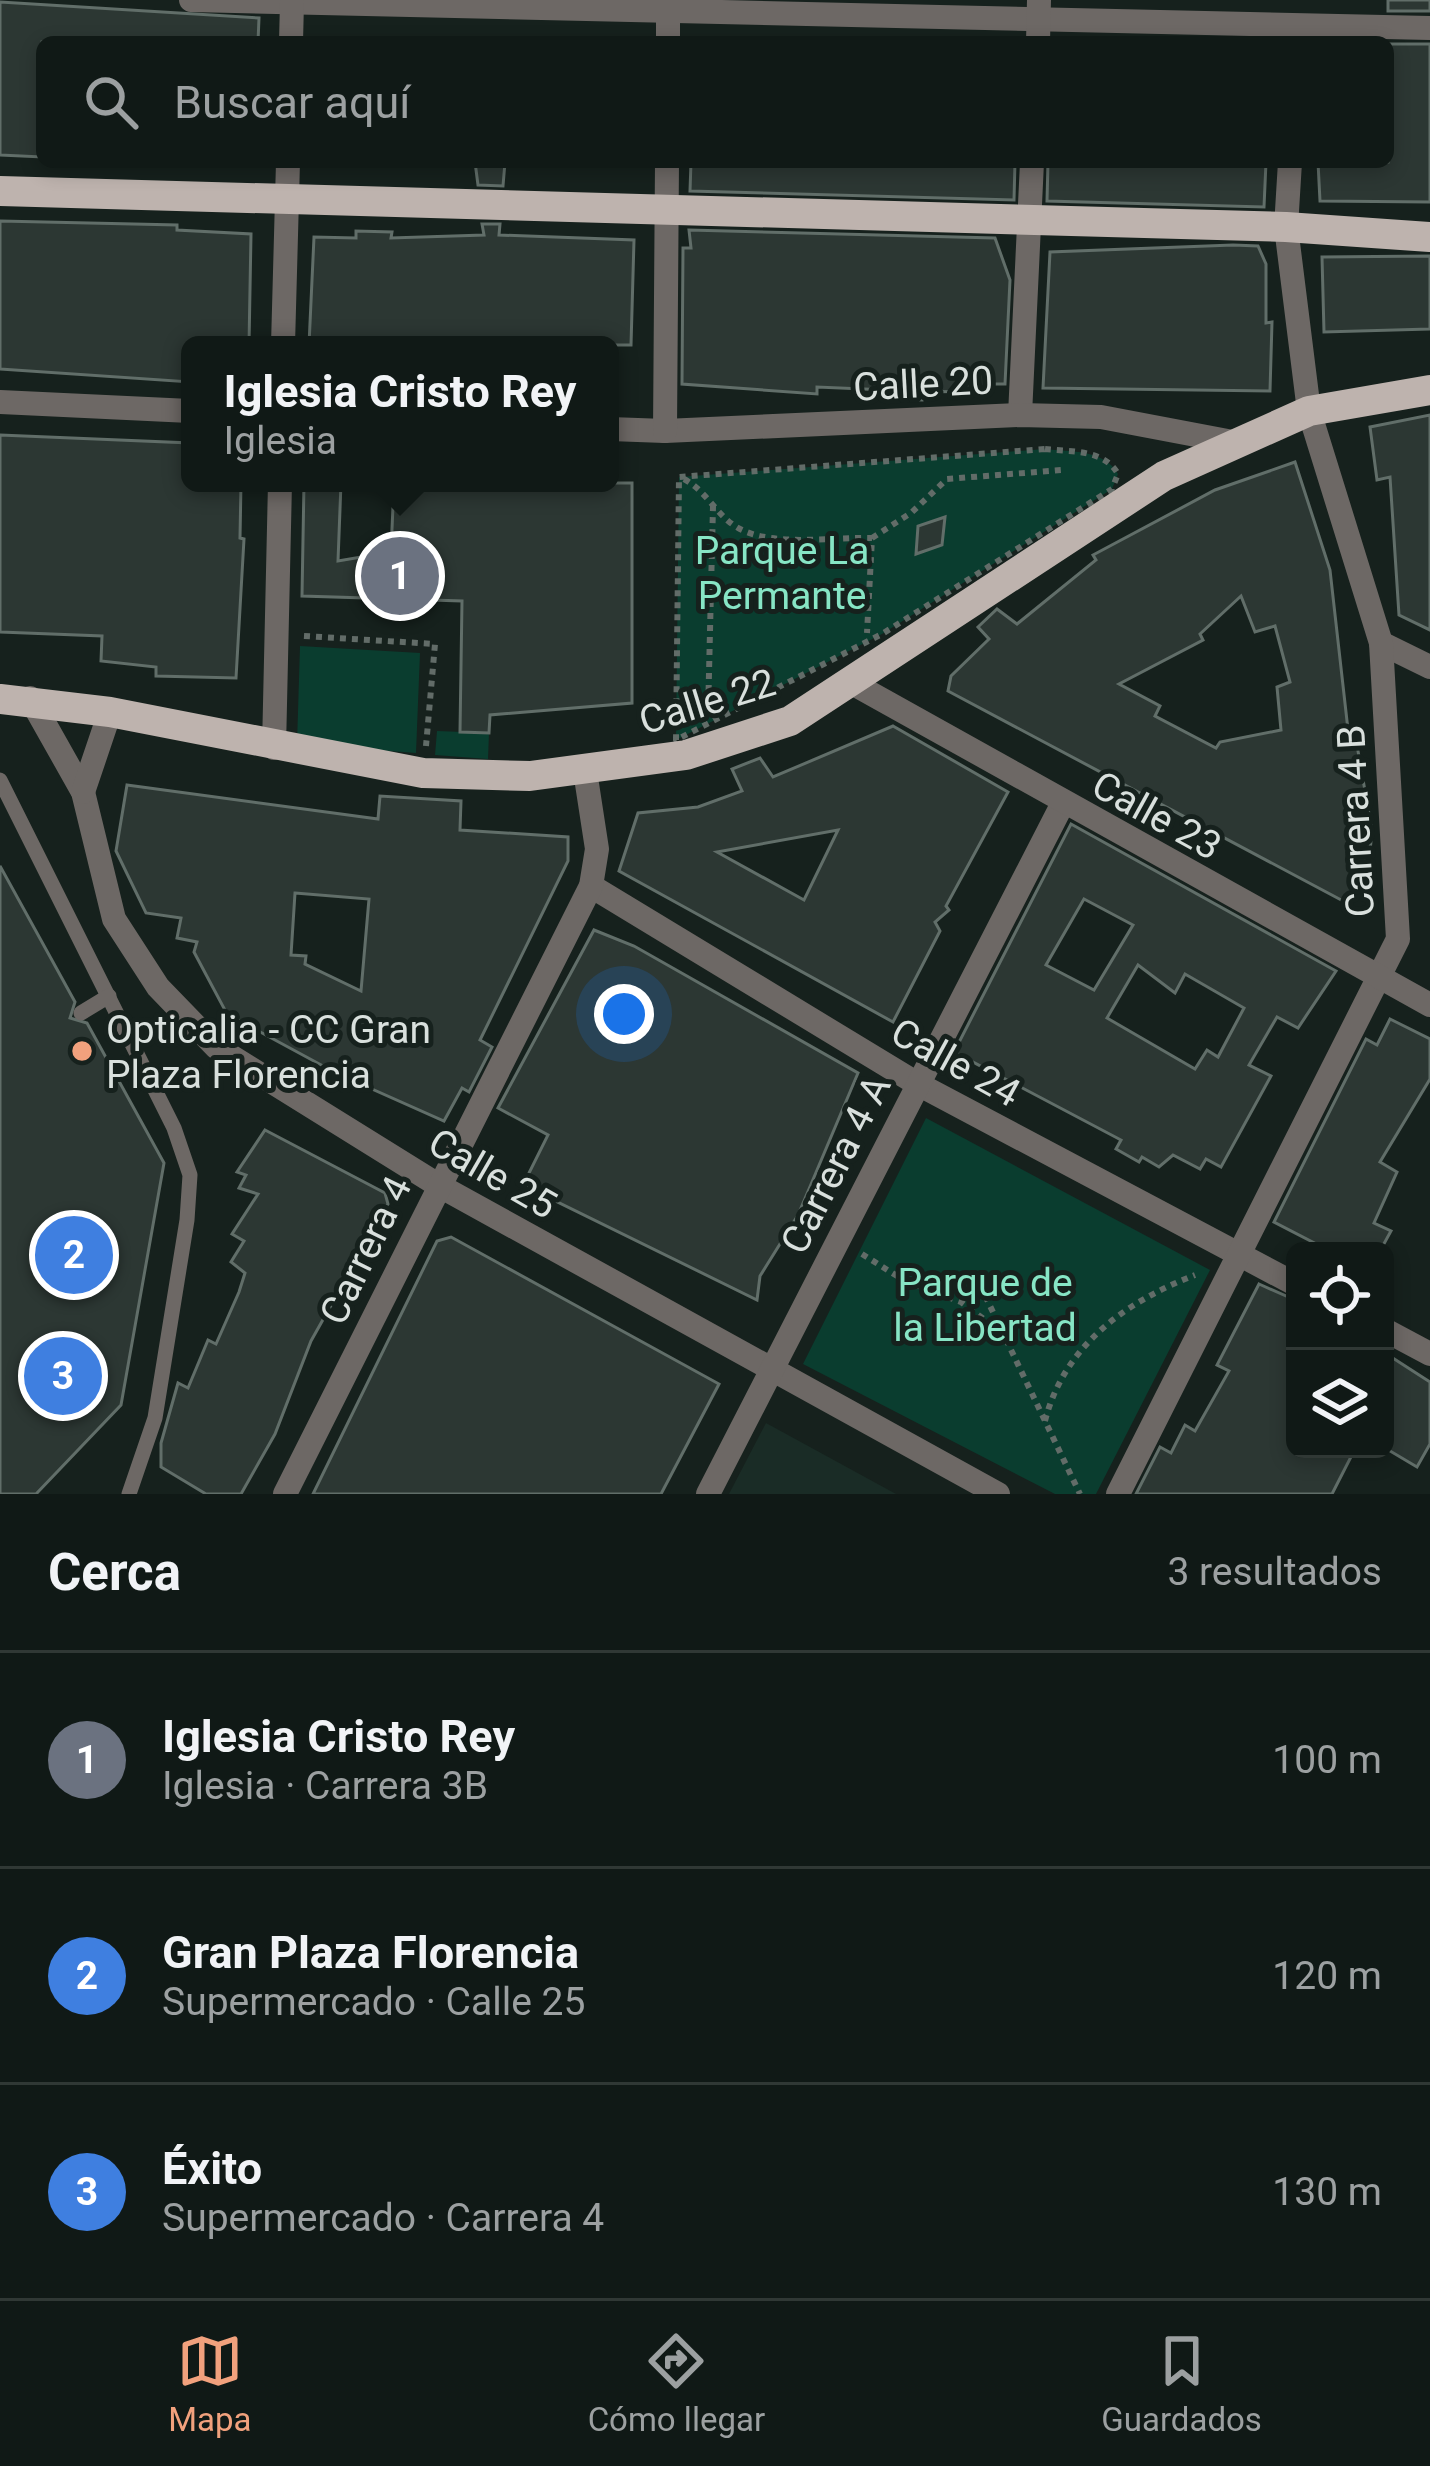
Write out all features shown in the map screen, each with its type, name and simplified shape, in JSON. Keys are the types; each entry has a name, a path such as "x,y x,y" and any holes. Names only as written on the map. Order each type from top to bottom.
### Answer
{"main road":[{"path":"0,191 1286,227 1430,237"},
{"name":"Calle 22","path":"15,699 110,712 274,748 423,773 530,776 686,754 790,721 1164,476 1309,411 1430,390"}],"street":[{"path":"191,0 668,5 1298,31 1430,28"},
{"path":"290,36 292,2"},
{"path":"668,5 668,36"},
{"path":"284,336 288,168"},
{"path":"665,431 667,168"},
{"path":"1021,415 1032,168"},
{"name":"Carrera 4 B","path":"1118,1494 1398,939 1381,644 1309,411 1286,227 1290,168"},
{"path":"0,402 181,411"},
{"name":"Calle 20","path":"619,429 1021,415 1101,418 1238,443"},
{"path":"274,748 280,492"},
{"path":"1381,644 1430,667"},
{"name":"Calle 23","path":"852,683 1430,1005"},
{"name":"Calle 25","path":"15,699 83,792 115,919 158,987 216,1047 438,1184 770,1372 998,1494"},
{"path":"83,792 110,712"},
{"name":"Carrera 4","path":"285,1494 591,886 596,849 585,771"},
{"name":"Carrera 4 A","path":"708,1494 1063,803"},
{"name":"Calle 24","path":"591,886 916,1083 1286,1279"},
{"path":"1394,1335 1430,1354"}],"lane":[{"path":"0,780 175,1127 190,1175 155,1418 129,1494"},
{"path":"81,1012 110,996"}],"path":[{"path":"1045,449 1093,454 1112,463 1118,474 1100,501 867,643 676,740 680,477 1045,449"},
{"path":"680,477 705,490 740,529 763,536 872,538 911,513 947,479 1062,470"},
{"path":"708,725 713,503"},
{"path":"867,643 872,538"},
{"path":"277,634 435,644 423,773"},
{"path":"858,1252 905,1281 961,1302 1003,1334"},
{"path":"1045,1421 1063,1374 1096,1333 1143,1298 1210,1270"},
{"path":"980,1285 1080,1494"}],"shaded area":[{"path":"766,1423 896,1494 729,1494"}],"green space":[{"name":"Parque La Permante","path":"1045,449 1104,460 1118,474 1112,489 882,634 676,740 679,477"},
{"path":"300,646 420,653 416,753 297,744"},
{"path":"437,731 489,733 488,759 435,755"},
{"name":"Parque de la Libertad","path":"926,1118 1210,1270 1096,1494 1055,1494 803,1364"}],"building":[{"path":"1388,0 1430,0 1430,11 1388,11"},
{"path":"0,2 259,18 258,36 36,36 36,157 0,155"},
{"path":"1394,44 1430,44 1430,202 1320,201 1318,168 1394,168"},
{"path":"476,168 504,168 503,186 478,185"},
{"path":"691,168 1015,168 1014,200 690,191"},
{"path":"1048,168 1266,168 1264,207 1047,201"},
{"path":"0,221 177,225 177,230 251,234 249,336 181,336 181,381 0,369"},
{"path":"482,224 500,224 499,235 634,240 631,345 619,345 619,336 309,336 314,237 356,238 356,231 392,232 391,238 484,235"},
{"path":"689,230 995,238 1010,280 1005,384 989,384 988,391 922,392 922,400 887,399 887,390 817,387 817,394 682,384 683,248 691,248"},
{"path":"1258,246 1266,264 1266,323 1272,322 1270,391 1043,388 1050,252"},
{"path":"1430,256 1430,329 1324,332 1322,257"},
{"path":"1430,415 1430,630 1399,615 1390,477 1377,480 1370,427"},
{"path":"0,435 181,443 181,492 241,492 240,538 244,539 236,678 156,676 156,667 101,661 102,636 0,632"},
{"path":"1295,462 1330,570 1348,730 1354,728 1372,831 1370,851 1345,902 948,691 951,676 989,639 978,627 997,609 1017,624 1096,560 1093,555 1215,490","holes":["1241,596 1255,632 1275,626 1290,682 1277,687 1281,730 1220,742 1216,748 1155,716 1160,706 1119,684 1203,640 1200,634"]},
{"path":"619,483 632,483 632,703 490,715 489,733 460,732 462,601 302,596 304,492 341,492 338,561 391,552 394,492 619,492"},
{"path":"945,517 942,545 916,554 918,526"},
{"path":"893,726 1008,792 946,906 949,910 935,922 940,931 893,1022 619,871 638,813 698,807 742,791 732,769 760,758 773,777","holes":["838,830 804,900 717,852"]},
{"path":"127,785 378,819 380,796 461,801 460,830 568,837 568,861 480,1040 492,1047 469,1092 462,1088 444,1121 336,1073 227,1014 194,952 197,942 177,938 181,918 146,913 116,851","holes":["295,893 369,899 361,991 305,964 306,956 291,955"]},
{"path":"1071,824 1336,971 1298,1028 1277,1017 1249,1065 1271,1076 1221,1167 1206,1159 1200,1169 1173,1155 1159,1167 1142,1157 1139,1162 1116,1149 1121,1140 954,1052","holes":["1084,899 1133,925 1094,990 1046,965","1138,965 1175,993 1185,974 1244,1008 1218,1057 1207,1050 1195,1069 1107,1018"]},
{"path":"0,866 75,1002 70,1018 87,1023 164,1163 121,1405 36,1494 0,1494"},
{"path":"594,930 634,946 858,1073 798,1215 760,1276 757,1300 523,1185 548,1135 498,1108"},
{"path":"1390,1019 1430,1039 1430,1079 1380,1162 1397,1172 1374,1223 1391,1231 1385,1242 1313,1242 1274,1222 1366,1039 1377,1045"},
{"path":"265,1130 385,1193 388,1204 311,1341 275,1434 241,1494 206,1494 161,1467 161,1443 178,1383 188,1388 208,1340 216,1344 239,1292 245,1273 231,1262 244,1241 232,1234 258,1194 239,1188 246,1175 237,1172"},
{"path":"451,1237 719,1384 661,1494 313,1494 437,1241"},
{"path":"1259,1284 1286,1296 1286,1458 1350,1458 1332,1494 1136,1494 1160,1447 1171,1453 1185,1425 1195,1431 1229,1371 1217,1365"},
{"path":"1394,1359 1430,1382 1430,1444 1417,1467 1394,1453"}],"place":[{"name":"Iglesia Cristo Rey","path":"400,576"},
{"name":"Opticalia - CC Gran Plaza Florencia","path":"82,1051"},
{"name":"Gran Plaza Florencia","path":"74,1255"},
{"name":"Éxito","path":"63,1376"}]}
